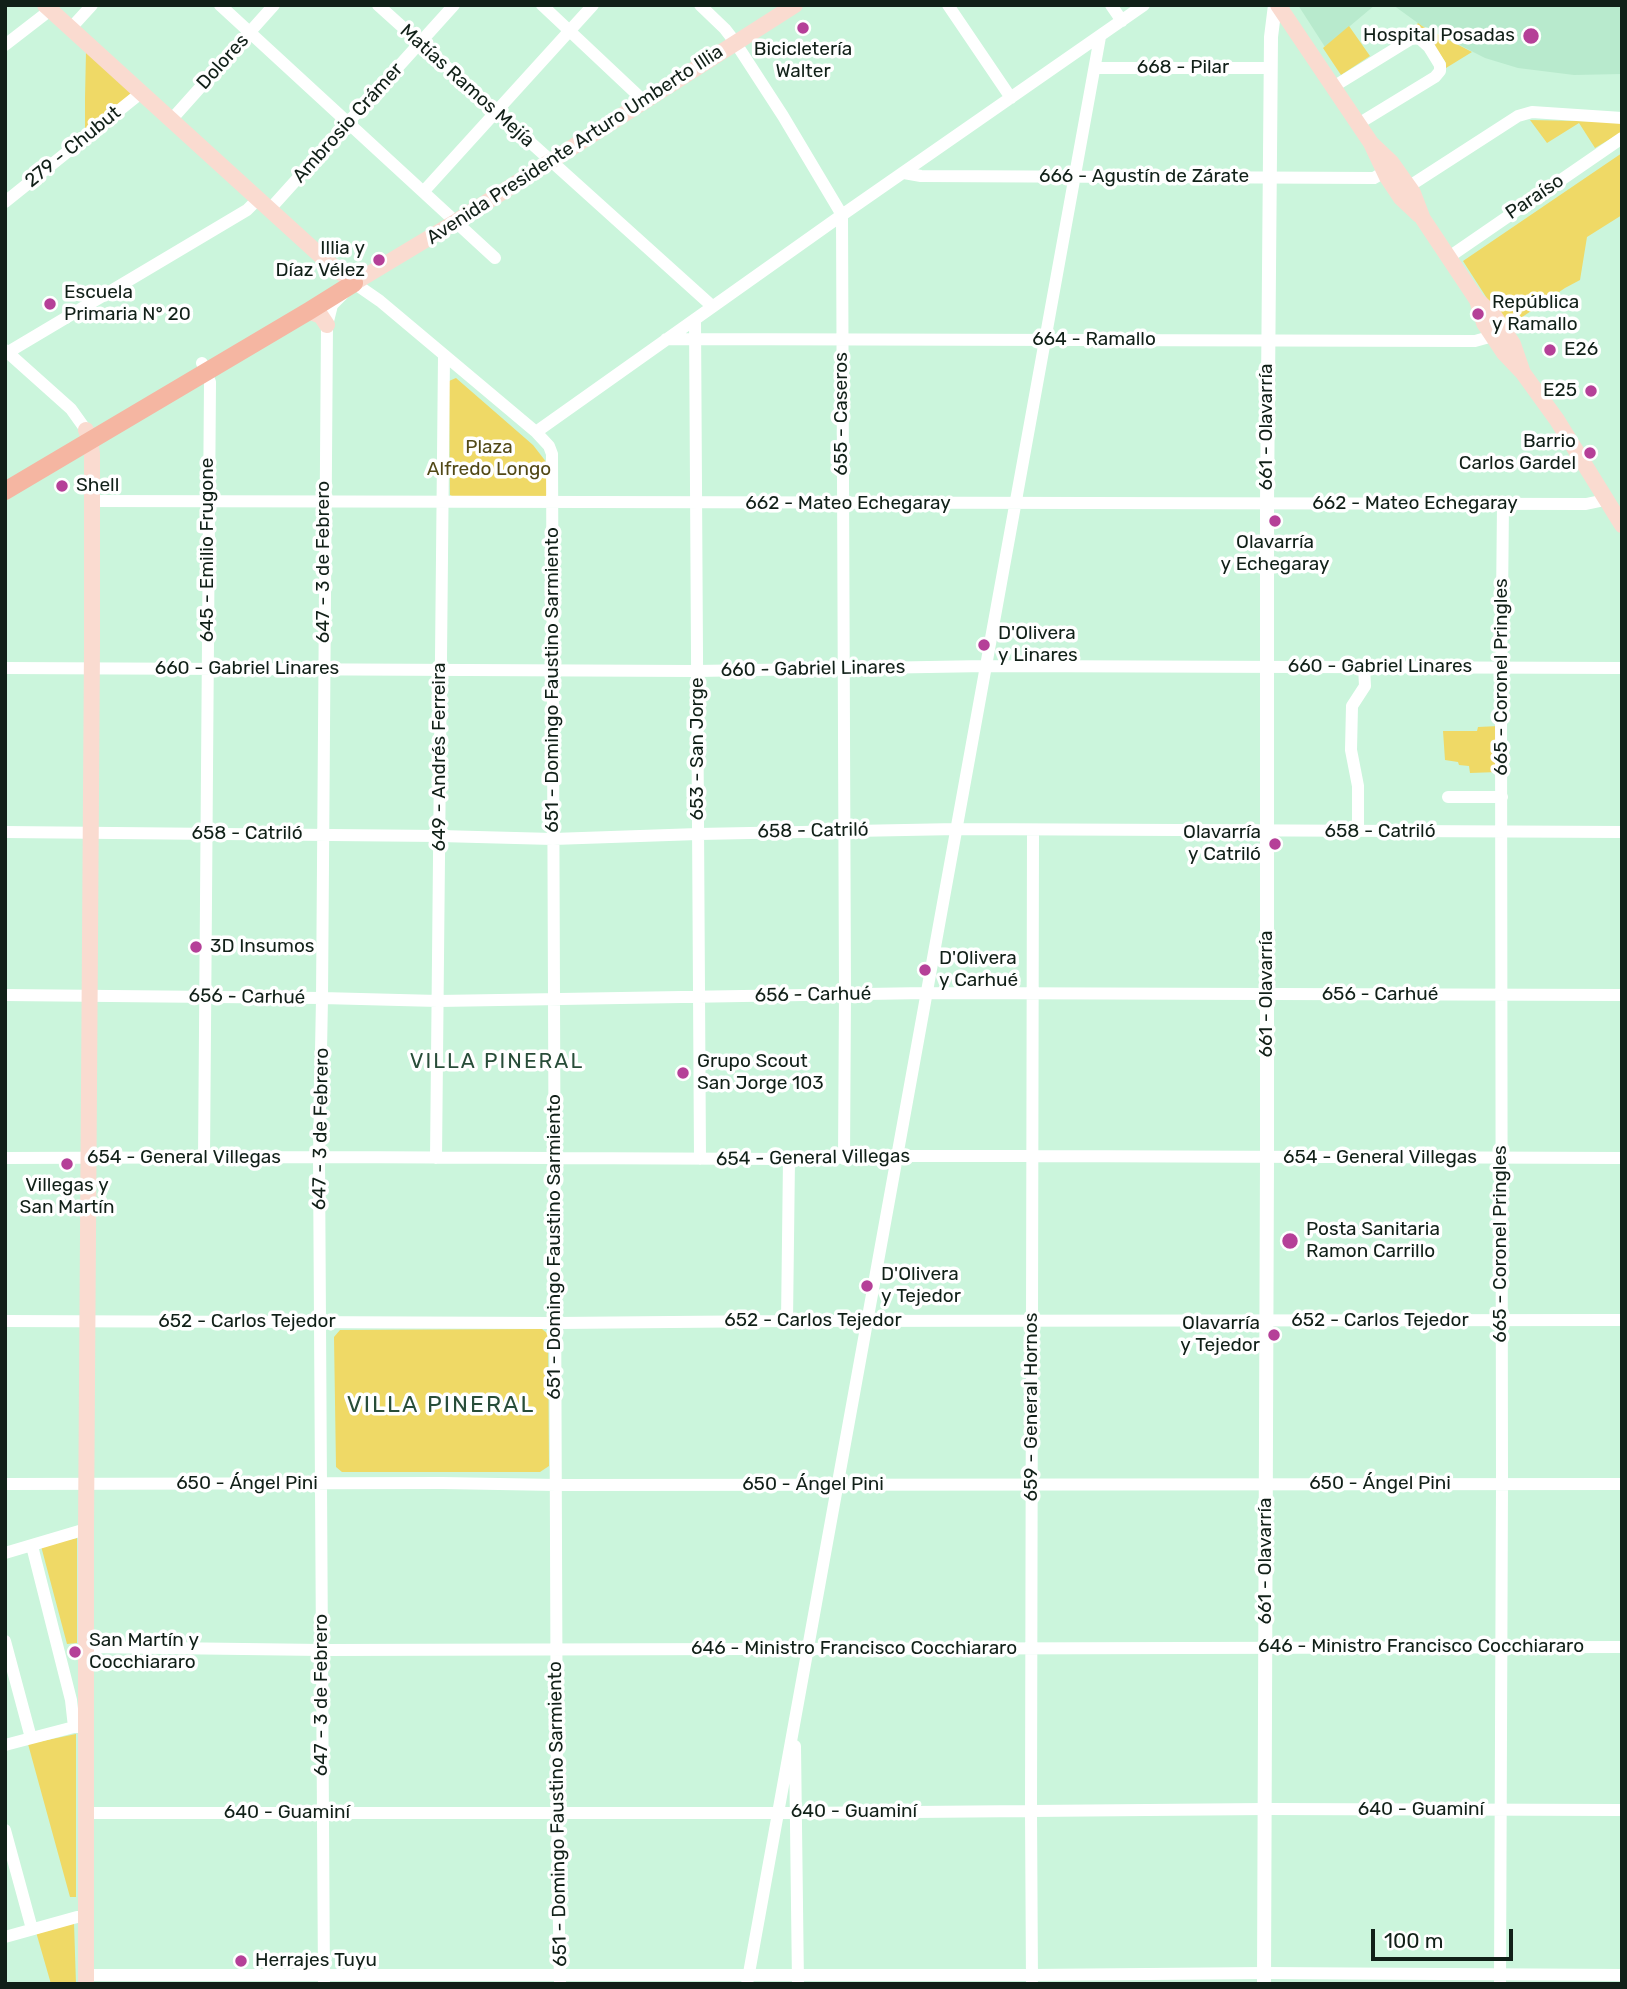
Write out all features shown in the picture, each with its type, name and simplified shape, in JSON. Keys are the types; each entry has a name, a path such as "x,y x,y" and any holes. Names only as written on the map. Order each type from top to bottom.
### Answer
{"main road":[{"name":"Avenida Presidente Arturo Umberto Illia","path":"354,283 457,221 794,5"},
{"path":"1277,5 1357,124 1371,143 1391,162 1413,193 1423,219 1477,300 1493,313 1513,345 1523,373"},
{"path":"44,7 354,283"},
{"path":"1371,143 1384,172 1401,198 1423,219"},
{"path":"204,367 309,311 354,283"},
{"path":"5,477 88,435 320,295 338,286 354,283"},
{"path":"1477,300 1484,323 1557,420 1622,524"},
{"path":"309,311 321,316 327,325"},
{"path":"5,491 88,435"},
{"path":"86,1979 86,1813 80,1727 86,1647 92,669 92,454 88,435"},
{"path":"1587,467 1606,483 1622,509"}],"street":[{"path":"71,29 92,5"},
{"path":"220,5 495,258"},
{"name":"Dolores","path":"172,119 274,5"},
{"name":"Matías Ramos Mejía","path":"378,5 712,306"},
{"name":"Ambrosio Crámer","path":"6,352 247,210 264,204 348,123 454,5"},
{"path":"542,5 644,101"},
{"path":"424,191 593,5"},
{"path":"700,5 735,42 789,125 842,215"},
{"path":"948,5 1011,98"},
{"path":"1111,5 1122,21"},
{"path":"536,432 1144,5"},
{"name":"661 - Olavarría","path":"1264,1979 1268,341 1271,37 1277,5"},
{"path":"5,45 44,7"},
{"path":"747,1980 1100,37"},
{"path":"1334,88 1411,39 1419,38 1429,47 1440,65 1436,77 1357,124"},
{"name":"668 - Pilar","path":"1095,68 1271,68"},
{"name":"279 - Chubut","path":"5,202 142,92"},
{"path":"1408,187 1518,116 1532,112 1622,118"},
{"name":"Paraíso","path":"1448,257 1622,138"},
{"name":"666 - Agustín de Zárate","path":"904,173 921,176 1374,178 1384,172"},
{"name":"655 - Caseros","path":"842,215 844,1159"},
{"path":"354,283 380,301 536,432 549,446 552,454"},
{"name":"647 - 3 de Febrero","path":"324,1979 319,1157 327,325 332,305 354,283"},
{"path":"695,318 695,339"},
{"name":"664 - Ramallo","path":"666,339 1475,341 1493,336"},
{"name":"653 - San Jorge","path":"695,339 700,1159"},
{"path":"6,352 71,409 88,435"},
{"name":"649 - Andrés Ferreira","path":"436,1158 444,356"},
{"name":"645 - Emilio Frugone","path":"204,367 210,382 204,1158"},
{"name":"651 - Domingo Faustino Sarmiento","path":"559,416 553,431 552,454 557,1813 560,1979"},
{"name":"662 - Mateo Echegaray","path":"91,501 1586,504 1605,500"},
{"name":"665 - Coronel Pringles","path":"1500,1979 1503,504"},
{"name":"660 - Gabriel Linares","path":"5,668 697,671 986,666 1622,667"},
{"path":"1358,831 1358,786 1351,750 1352,706 1365,686 1364,667"},
{"path":"1448,797 1502,797"},
{"name":"658 - Catriló","path":"5,832 553,839 957,830 1622,832"},
{"name":"659 - General Hornos","path":"1032,1979 1033,830"},
{"name":"656 - Carhué","path":"5,995 438,1001 926,993 1622,995"},
{"name":"654 - General Villegas","path":"5,1158 1622,1158"},
{"path":"787,1321 789,1160"},
{"name":"652 - Carlos Tejedor","path":"5,1321 556,1323 1622,1320"},
{"name":"650 - Ángel Pini","path":"5,1484 1622,1484"},
{"path":"5,1553 86,1529"},
{"path":"5,1745 80,1727 32,1546"},
{"path":"5,1641 31,1738"},
{"name":"646 - Ministro Francisco Cocchiararo","path":"86,1647 322,1650 1622,1647"},
{"path":"795,1718 798,1979"},
{"name":"640 - Guaminí","path":"86,1813 1622,1810"},
{"path":"5,1830 32,1929"},
{"path":"5,1937 76,1917 86,1917"},
{"path":"86,1979 1500,1979 1622,1975"}],"shaded area":[{"name":"Hospital Posadas","path":"1298,5 1375,5 1325,47"},
{"name":"Hospital Posadas","path":"1393,5 1622,5 1622,74 1574,75 1518,68 1485,58 1422,26"}],"green space":[{"path":"1418,23 1472,52 1446,68 1446,63 1438,51 1426,38 1412,31"},
{"path":"1349,26 1370,56 1341,75 1323,48"},
{"path":"86,51 135,93 85,132 85,98"},
{"path":"1530,120 1622,122 1622,132 1595,148 1579,123 1547,143"},
{"path":"1622,153 1622,215 1587,237 1580,280 1506,328 1463,261"},
{"name":"Plaza Alfredo Longo","path":"456,378 533,445 547,463 548,495 544,498 456,498 450,495 449,381"},
{"path":"1499,726 1498,772 1470,773 1469,766 1445,760 1443,731 1477,731 1478,727"},
{"path":"542,1329 548,1334 549,1466 540,1472 342,1472 336,1467 334,1337 340,1330"},
{"path":"77,1538 77,1643 67,1644 41,1546"},
{"path":"76,1734 76,1897 70,1897 28,1744"},
{"path":"74,1923 76,1984 51,1984 36,1932"}],"place":[{"name":"Bicicletería Walter","path":"803,28"},
{"name":"Hospital Posadas","path":"1531,36"},
{"name":"Illia y Díaz Vélez","path":"379,260"},
{"name":"Escuela Primaria N° 20","path":"50,304"},
{"name":"República y Ramallo","path":"1478,314"},
{"name":"E26","path":"1550,350"},
{"name":"E25","path":"1591,391"},
{"name":"Barrio Carlos Gardel","path":"1590,453"},
{"name":"Shell","path":"62,486"},
{"name":"Olavarría y Echegaray","path":"1275,521"},
{"name":"D'Olivera y Linares","path":"984,645"},
{"name":"Olavarría y Catriló","path":"1275,844"},
{"name":"3D Insumos","path":"196,947"},
{"name":"D'Olivera y Carhué","path":"925,970"},
{"name":"Grupo Scout San Jorge 103","path":"683,1073"},
{"name":"Villegas y San Martín","path":"67,1164"},
{"name":"Posta Sanitaria Ramon Carrillo","path":"1290,1241"},
{"name":"D'Olivera y Tejedor","path":"867,1286"},
{"name":"Olavarría y Tejedor","path":"1274,1335"},
{"name":"San Martín y Cocchiararo","path":"75,1652"},
{"name":"Herrajes Tuyu","path":"241,1961"}],"district":[{"name":"VILLA PINERAL","path":"497,1062"},
{"name":"VILLA PINERAL","path":"441,1405"}]}
